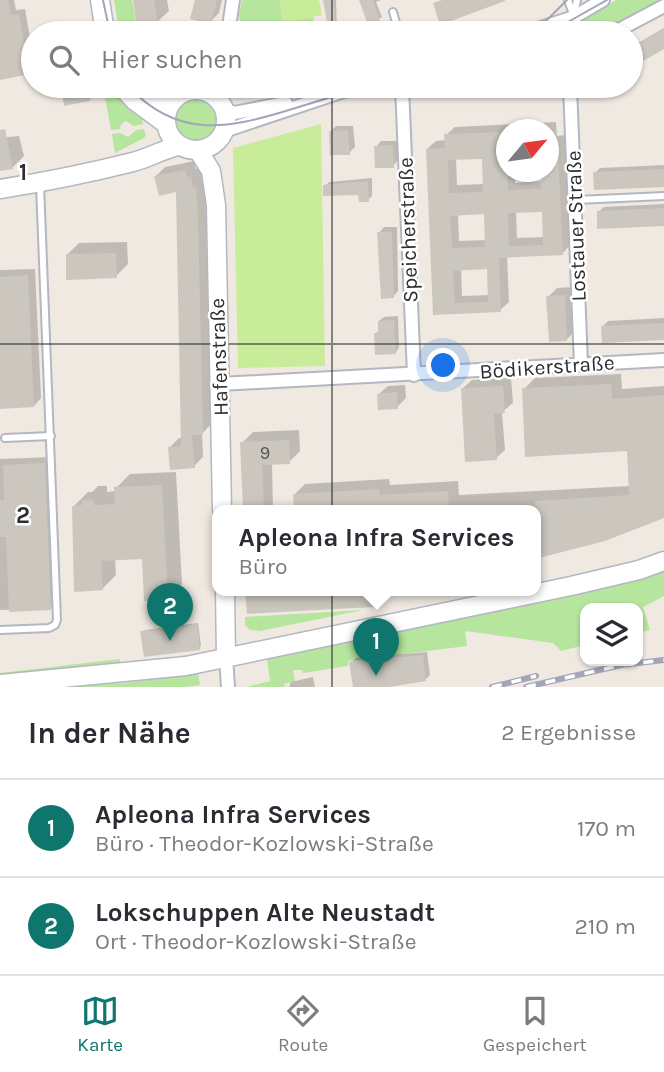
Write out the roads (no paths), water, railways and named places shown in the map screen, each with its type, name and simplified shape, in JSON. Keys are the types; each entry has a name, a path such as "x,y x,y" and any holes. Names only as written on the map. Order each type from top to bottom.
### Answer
{"street":[{"path":"100,0 104,21"},
{"path":"230,21 233,0"},
{"path":"571,21 603,0"},
{"path":"636,21 664,6"},
{"path":"132,98 166,125"},
{"path":"154,98 165,102 176,98"},
{"path":"0,189 136,162 179,146 198,150 220,137 320,98"},
{"name":"Speicherstraße","path":"402,98 414,375"},
{"name":"Lostauer Straße","path":"571,98 581,366"},
{"path":"221,99 234,113 314,100"},
{"path":"220,137 226,121 221,99"},
{"path":"173,100 166,113 166,125 172,139 179,146"},
{"path":"115,166 145,149 157,139 166,125"},
{"name":"Hafenstraße","path":"216,205 222,167 220,137"},
{"name":"Hafenstraße","path":"198,150 210,167 216,205 222,505"},
{"name":"Bödikerstraße","path":"220,384 664,360"},
{"path":"541,592 639,570 664,561"},
{"path":"225,596 228,687"},
{"path":"0,684 186,666 522,596"}],"lane":[{"path":"566,21 568,0"},
{"path":"567,21 577,0"},
{"path":"393,12 396,21"},
{"path":"0,621 0,630 49,628 55,625 57,620 40,183"},
{"path":"576,200 664,196"},
{"path":"5,438 51,436"}],"tram line":[{"path":"103,0 107,21"},
{"path":"544,21 567,0"},
{"path":"570,21 607,0"},
{"path":"141,98 165,115 204,125 245,122 328,98"}],"railway":[{"path":"526,687 621,665 664,660"},
{"path":"492,687 536,676"}],"place":[{"name":"Lokschuppen Alte Neustadt","path":"170,641"},
{"name":"Apleona Infra Services","path":"376,676"}]}
